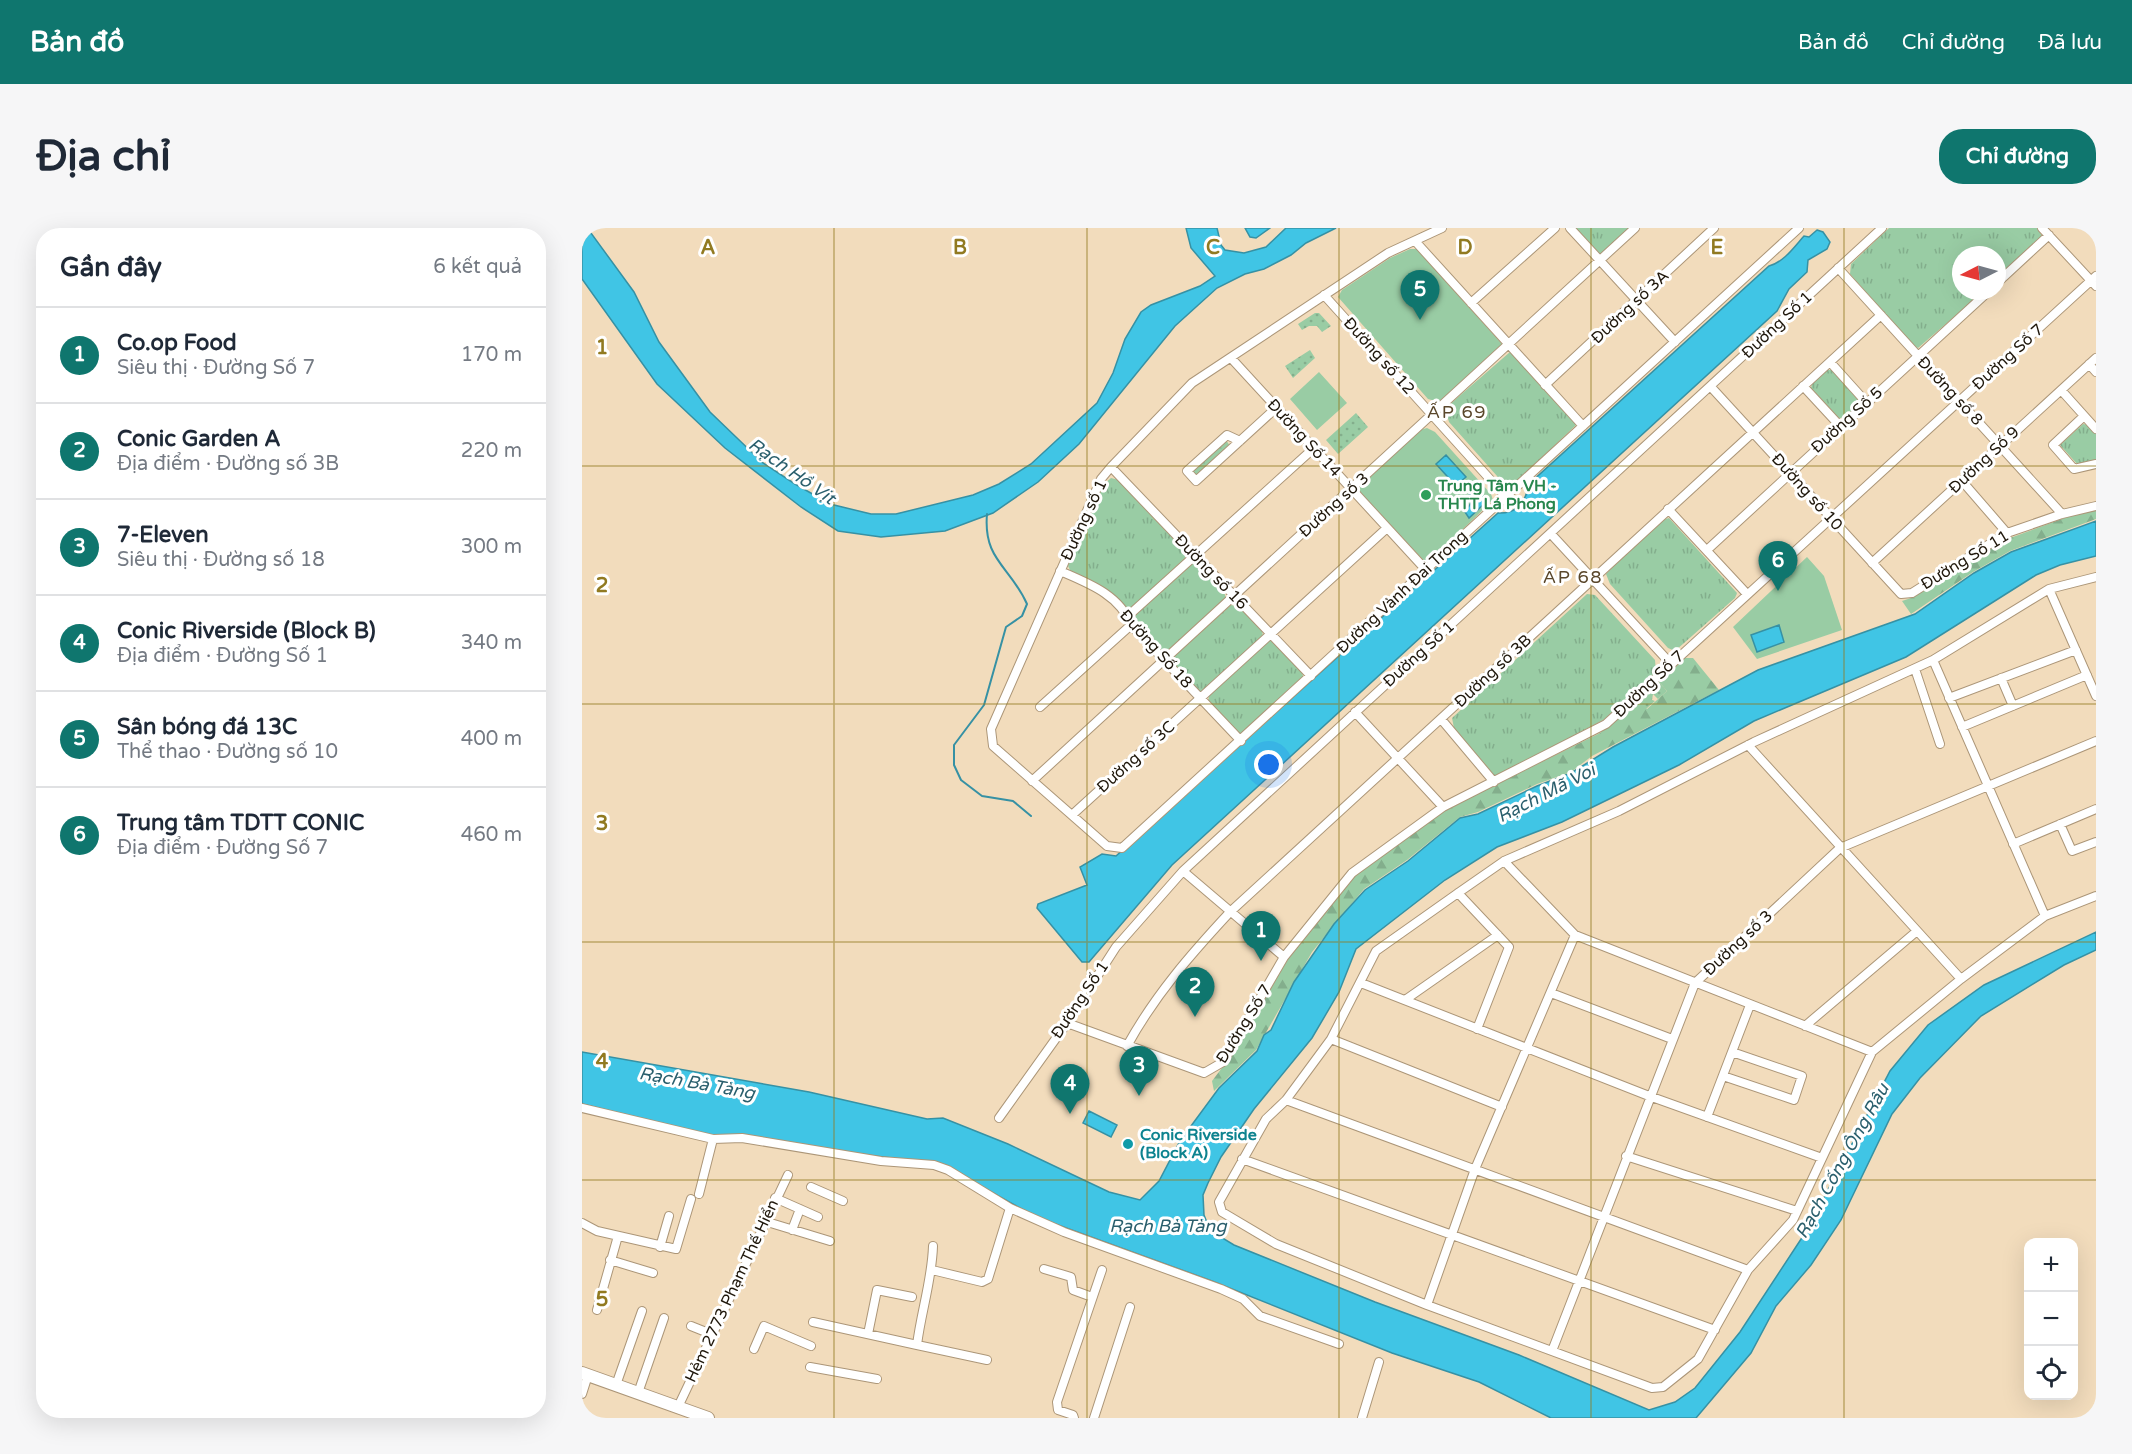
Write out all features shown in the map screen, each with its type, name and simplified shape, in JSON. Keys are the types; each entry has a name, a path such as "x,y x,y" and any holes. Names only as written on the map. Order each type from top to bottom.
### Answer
{"main road":[{"path":"585,1374 708,1418"}],"street":[{"name":"Đường số 1","path":"1107,846 993,746 991,729 1101,479 1192,383 1388,253 1442,228"},
{"path":"1471,303 1555,228"},
{"path":"1570,228 1675,342"},
{"name":"Đường số 3","path":"1032,781 1635,228"},
{"name":"Đường số 3A","path":"1545,385 1714,228"},
{"name":"Đường Vành Đai Trong","path":"1107,846 1122,848 1799,228"},
{"name":"Đường Số 1","path":"999,1118 1066,1023 1116,946 1183,871 1882,228"},
{"path":"2042,228 2094,281"},
{"path":"2006,275 2049,235"},
{"path":"1415,241 1583,426"},
{"name":"Đường số 8","path":"1838,268 2062,514"},
{"name":"Đường Số 7","path":"1127,1046 1204,1073 1223,1062 1284,957 1352,873 1443,807 1606,724 1959,401 2094,281"},
{"name":"Đường số 12","path":"1324,295 1506,497"},
{"name":"Đường Số 5","path":"1707,550 1979,300"},
{"name":"Đường số 3B","path":"1127,1046 1143,1017 1180,965 1230,912 1881,315"},
{"name":"Đường Số 14","path":"1231,358 1426,570"},
{"path":"2092,361 2096,372"},
{"name":"Đường Số 9","path":"1872,563 2092,361"},
{"path":"1830,362 1866,402"},
{"path":"1803,386 1840,426"},
{"name":"Đường số 10","path":"1710,387 1904,595"},
{"path":"2061,390 2096,429"},
{"path":"1240,441 1227,435 1187,471 1196,481 1240,441 1276,408"},
{"path":"2084,416 2053,445 2074,469 2096,464"},
{"path":"1040,706 1130,621 1195,555 1314,448"},
{"name":"Đường số 16","path":"1111,467 1311,676"},
{"path":"1962,481 2007,533"},
{"name":"Đường Số 11","path":"1904,595 2007,533 2062,514 2096,506"},
{"path":"1668,509 1747,594"},
{"path":"1200,698 1387,528"},
{"path":"1551,534 1671,664"},
{"name":"Đường Số 18","path":"1060,571 1103,590 1240,741"},
{"path":"2096,577 2049,589 1915,669 1748,745 1619,811 1504,861 1376,951 1331,1039 1286,1100 1266,1119 1242,1159 1219,1202 1222,1212 1276,1244 1427,1305 1652,1388 1663,1387 1698,1359 1748,1269 1792,1221 1872,1052 1961,979 2045,916 2096,896"},
{"path":"2049,589 2096,696"},
{"path":"1949,698 2076,650"},
{"path":"1933,660 2045,916"},
{"path":"1915,669 1940,744"},
{"path":"1962,728 2087,675"},
{"path":"2001,678 2013,706"},
{"name":"Đường số 3C","path":"1072,815 1200,698"},
{"path":"1355,712 1443,807"},
{"path":"1441,719 1494,782"},
{"name":"Đường số 3","path":"1552,1351 1649,1096 1695,983 1840,848 2096,741"},
{"path":"1748,745 1961,979"},
{"path":"2013,843 2096,809"},
{"path":"2060,824 2072,851 2096,842"},
{"path":"1504,861 1575,935 1872,1052"},
{"path":"1183,871 1284,957"},
{"path":"1458,893 1509,947 1477,1029"},
{"path":"1805,1026 1917,931"},
{"path":"1405,1000 1498,935"},
{"path":"1427,1305 1475,1169 1575,935"},
{"path":"1361,983 1649,1096 1822,1158"},
{"path":"1551,993 1672,1040"},
{"path":"1707,1117 1750,1005"},
{"path":"1066,1023 1127,1046"},
{"path":"1331,1039 1502,1107"},
{"path":"1723,1076 1794,1100 1802,1076 1732,1052"},
{"path":"1286,1100 1748,1269"},
{"path":"582,1108 713,1140 742,1138 881,1161 934,1165 948,1170 1010,1208 1064,1232 1221,1289 1243,1299 1260,1316 1339,1344"},
{"path":"582,1223 597,1231 676,1250 713,1140"},
{"path":"1626,1156 1797,1211"},
{"path":"1242,1159 1579,1283 1715,1330"},
{"name":"Hẻm 2773 Phạm Thế Hiển","path":"678,1407 764,1221 788,1175"},
{"path":"811,1187 843,1201"},
{"path":"775,1198 818,1217"},
{"path":"932,1270 982,1282 988,1279 1010,1208"},
{"path":"792,1230 800,1209"},
{"path":"660,1247 669,1216"},
{"path":"764,1221 830,1241"},
{"path":"597,1310 618,1236"},
{"path":"917,1345 922,1308 932,1270 933,1246"},
{"path":"610,1260 653,1274"},
{"path":"1044,1269 1071,1277 1073,1290 1092,1297"},
{"path":"1074,1418 1073,1414 1058,1410 1057,1402 1102,1270"},
{"path":"868,1334 877,1290 912,1297"},
{"path":"1094,1418 1130,1306"},
{"path":"616,1385 642,1311"},
{"path":"638,1393 664,1318"},
{"path":"813,1322 987,1360"},
{"path":"691,1326 711,1334"},
{"path":"754,1349 764,1326 811,1346"},
{"path":"1362,1418 1379,1362"},
{"path":"810,1367 877,1379"},
{"path":"582,1394 585,1374"}],"green space":[{"path":"1573,228 1632,228 1600,254"},
{"path":"1889,228 2037,228 2042,236 2006,270 2006,246 1952,246 1952,300 1974,300 1918,348 1850,274 1851,264"},
{"path":"1410,249 1417,249 1502,344 1439,402 1428,399 1338,297 1342,290 1390,258"},
{"path":"1315,313 1319,313 1331,326 1322,332 1317,326 1309,326 1302,330 1298,324"},
{"path":"1310,350 1315,358 1293,378 1285,366"},
{"path":"1510,352 1575,421 1576,425 1511,487 1505,485 1449,422 1446,412 1449,405"},
{"path":"1827,370 1832,370 1859,401 1854,411 1845,417 1839,418 1811,388 1813,381"},
{"path":"1319,372 1347,403 1317,430 1290,399"},
{"path":"1356,413 1368,427 1338,454 1326,440"},
{"path":"2083,424 2089,425 2096,433 2096,461 2078,465 2060,445"},
{"name":"Trung Tâm VH - THTT Lá Phong","path":"1427,428 1435,432 1491,494 1493,500 1427,564 1357,489 1420,430"},
{"path":"1226,440 1230,446 1197,476 1193,475 1193,468"},
{"path":"1111,478 1119,480 1187,551 1184,561 1132,608 1126,608 1106,589 1071,572 1068,566 1103,485"},
{"path":"2096,510 2096,519 2010,551 1973,572 1911,614 1902,601 1914,597 1991,545 2067,517"},
{"path":"1669,518 1737,593 1735,598 1675,651 1668,648 1610,584 1606,574 1659,521"},
{"path":"1807,557 1824,576 1842,630 1757,659 1733,627"},
{"path":"1196,561 1223,589 1226,598 1167,653 1162,652 1134,624 1132,617 1190,562"},
{"path":"1587,594 1595,595 1655,660 1656,672 1605,719 1499,775 1494,775 1454,728 1452,718"},
{"path":"1231,605 1240,607 1262,631 1263,636 1203,692 1198,691 1172,663 1172,658"},
{"path":"1269,639 1302,672 1303,676 1240,735 1208,702 1209,696"},
{"path":"1685,658 1693,658 1719,690 1592,756 1571,772 1537,784 1478,812 1460,817 1407,860 1364,889 1312,952 1256,1050 1214,1091 1212,1081 1234,1052 1288,959 1355,876 1445,810 1600,733 1638,700 1647,709 1667,691 1659,682"},
{"path":"1659,682 1667,691 1658,699 1653,694 1652,700 1655,701 1646,709 1638,700"}],"water":[{"path":"582,228 591,233 634,292 659,342 710,412 763,463 830,504 871,514 896,514 973,495 999,484 1031,464 1097,403 1113,373 1125,339 1141,312 1151,305 1200,286 1215,276 1191,248 1186,228 1217,228 1221,245 1225,250 1244,253 1266,247 1286,228 1336,228 1306,243 1291,255 1264,269 1245,274 1217,288 1175,326 1079,444 1038,482 993,513 945,531 881,537 838,531 801,507 725,448 657,384 582,279"},
{"path":"1245,228 1270,228 1256,238 1250,237"},
{"path":"1817,230 1823,232 1830,242 1827,249 1808,260 1807,272 1789,289 1777,311 1172,865 1089,962 1082,962 1037,908 1038,904 1087,885 1080,867 1102,854 1116,856 1498,513 1516,509 1526,496 1529,484 1769,266 1784,258 1804,236 1809,237"},
{"path":"1446,455 1466,477 1456,486 1436,464"},
{"path":"1476,489 1484,497 1484,504 1469,518 1465,512 1471,503 1466,498"},
{"name":"Rạch Bà Tàng","path":"2096,521 2096,556 2060,565 2036,575 1906,657 1754,721 1679,765 1562,822 1497,847 1445,880 1356,949 1339,992 1312,1038 1254,1109 1221,1157 1208,1183 1203,1195 1204,1215 1208,1225 1219,1236 1234,1245 1375,1302 1519,1355 1649,1410 1675,1402 1695,1388 1740,1332 1807,1230 1890,1071 1928,1025 1984,985 2096,932 2096,950 2064,965 1981,1016 1920,1078 1892,1114 1841,1220 1811,1265 1776,1306 1751,1353 1696,1418 1551,1418 1479,1382 1392,1353 1212,1281 1036,1217 941,1164 709,1136 582,1104 582,1052 809,1092 927,1119 943,1118 1008,1144 1109,1192 1140,1200 1159,1181 1180,1141 1219,1088 1257,1051 1264,1035 1271,1030 1294,982 1334,924 1365,890 1408,861 1460,818 1478,814 1537,786 1571,773 1613,747 1758,670 1915,614 1974,573 2011,552"},
{"path":"1779,625 1784,642 1757,652 1751,635"},
{"path":"1089,1111 1117,1125 1111,1137 1083,1123"}],"waterway":[{"path":"987,514 987,530 993,553 1027,604 1022,616 1006,627 984,705 954,745 954,765 961,780 982,796 1013,801 1031,816"}],"place":[{"name":"Sân bóng đá 13C","path":"1420,320"},
{"name":"Trung Tâm VH - THTT Lá Phong","path":"1426,495"},
{"name":"Trung tâm TDTT CONIC","path":"1778,591"},
{"name":"Co.op Food","path":"1261,961"},
{"name":"Conic Garden A","path":"1195,1017"},
{"name":"7-Eleven","path":"1139,1096"},
{"name":"Conic Riverside (Block B)","path":"1070,1114"},
{"name":"Conic Riverside (Block A)","path":"1128,1144"}],"district":[{"name":"ẤP 69","path":"1457,412"},
{"name":"ẤP 68","path":"1573,577"}],"water label":[{"name":"Rạch Hồ Vịt","path":"792,471"},
{"name":"Rạch Mã Voi","path":"1546,793"},
{"name":"Rạch Cống Ông Râu","path":"1842,1161"}]}
